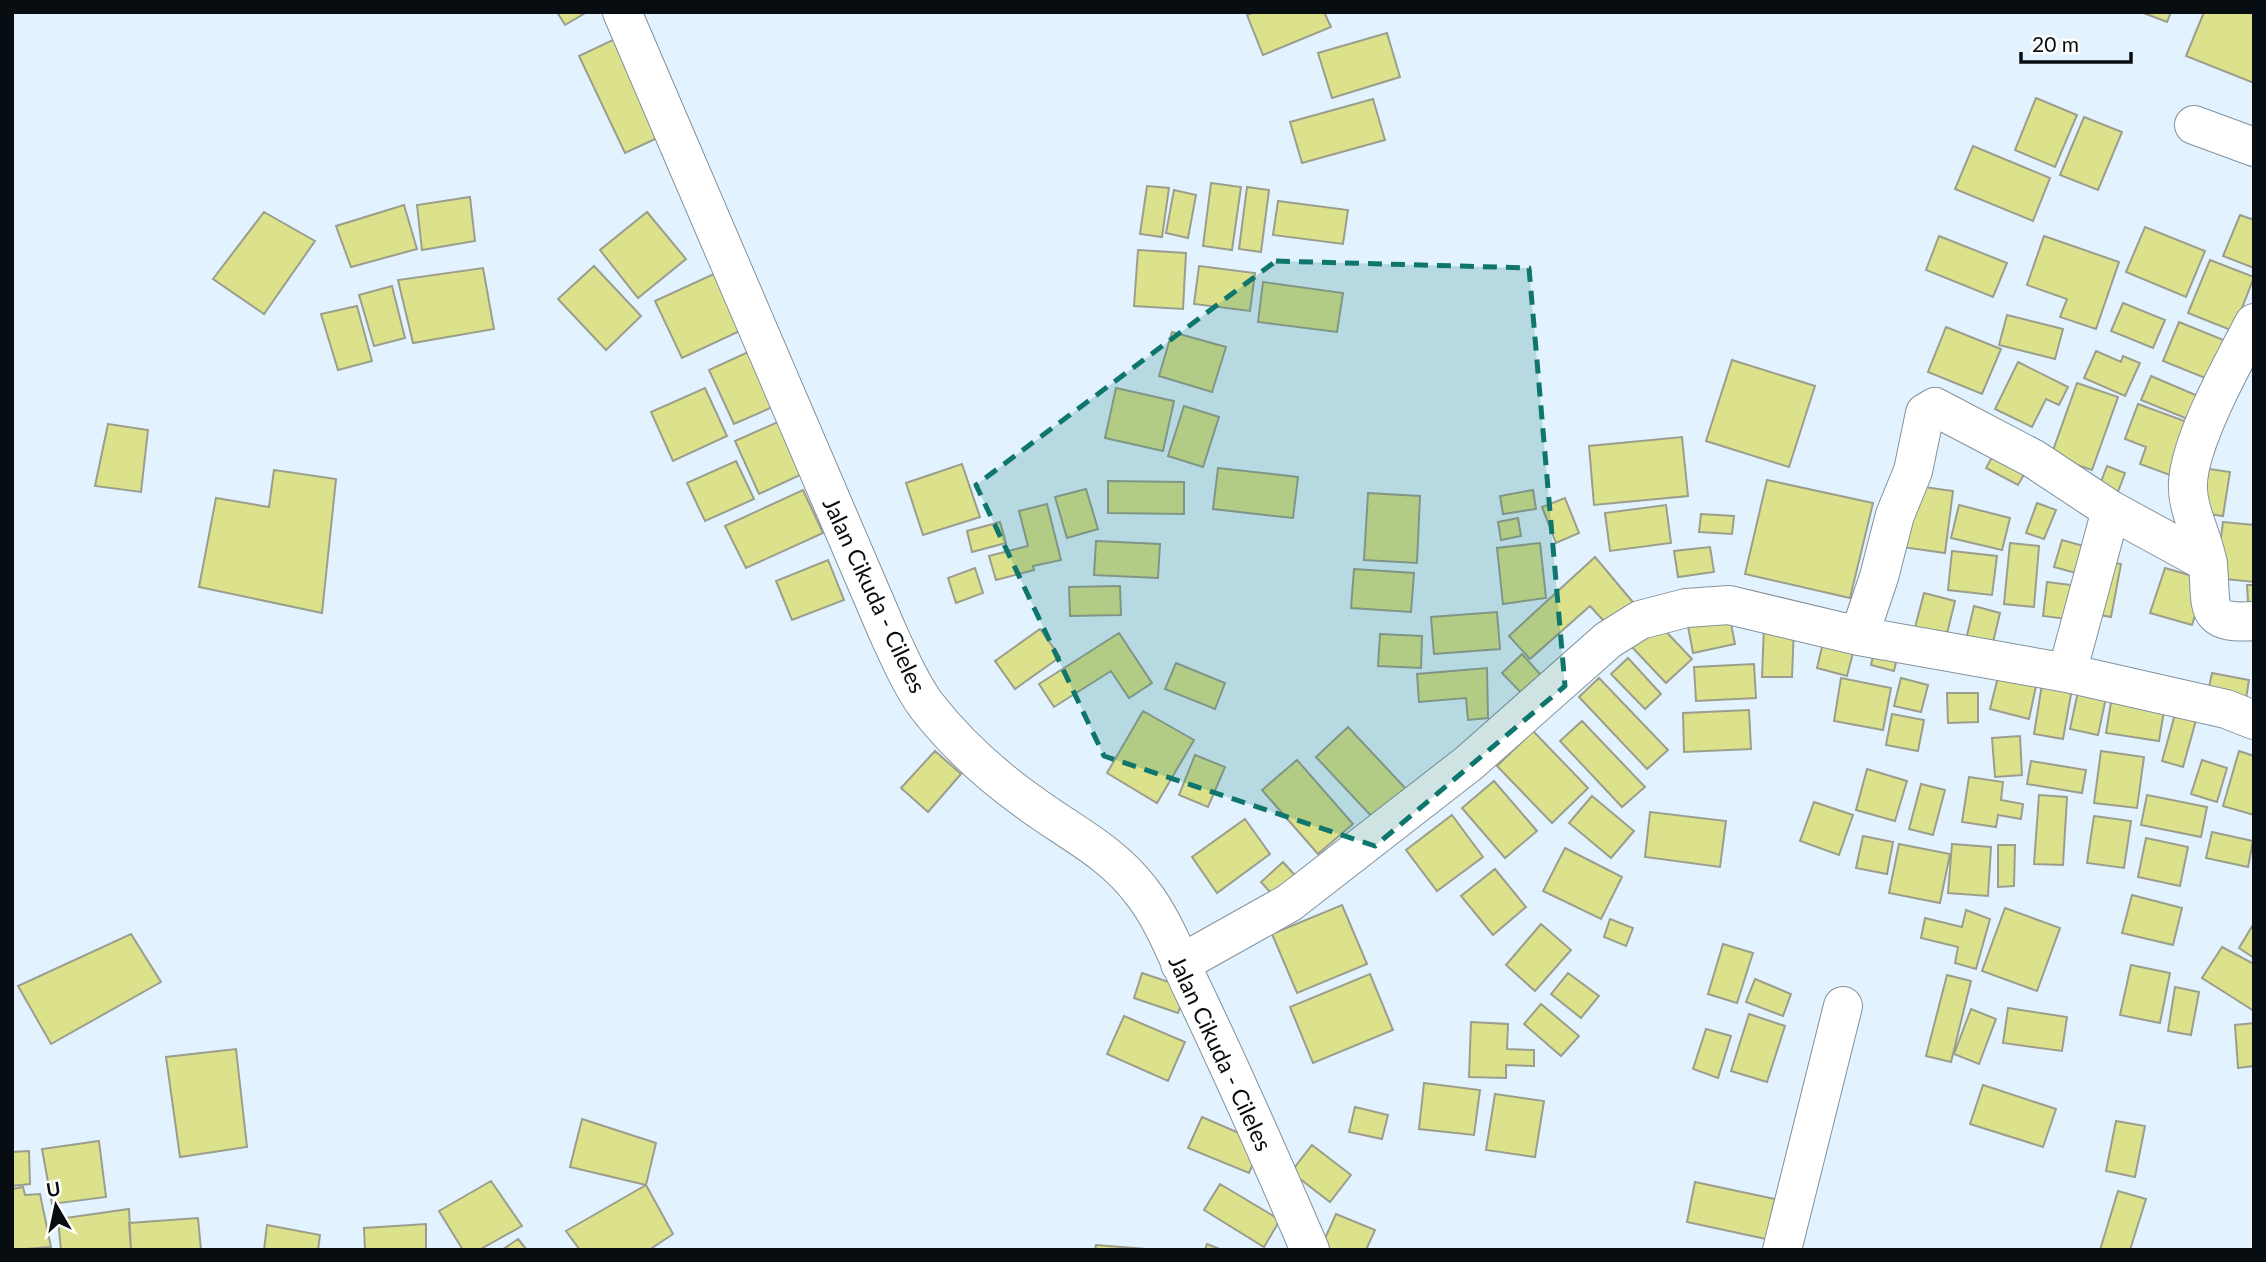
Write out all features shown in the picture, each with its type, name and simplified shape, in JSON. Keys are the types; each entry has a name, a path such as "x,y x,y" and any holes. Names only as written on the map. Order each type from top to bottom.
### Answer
{"street":[{"name":"Jalan Cikuda - Cileles","path":"622,12 878,610 910,678 935,715 990,771 1029,803 1105,853 1143,892 1159,919 1232,1071 1310,1250"},
{"path":"2194,125 2254,146"},
{"path":"2254,323 2205,423 2188,482 2190,502 2207,563 2210,600 2216,616 2231,623 2254,621"},
{"path":"1859,636 1879,577 1895,515 1913,471 1925,413 1935,407 2034,459 2111,510 2207,563"},
{"path":"2067,673 2111,510"},
{"path":"1180,964 1289,903 1469,763 1608,640 1640,620 1686,608 1729,605 1859,636 2067,673 2226,709 2254,720"},
{"path":"1782,1250 1843,1006"}],"highlighted area":[{"path":"1276,261 1529,268 1565,686 1375,846 1104,756 976,485"}],"building":[{"path":"557,12 587,12 565,25"},
{"path":"1254,12 1324,12 1331,27 1263,55 1247,15"},
{"path":"2141,12 2171,12 2167,22"},
{"path":"2204,12 2254,12 2254,83 2186,56"},
{"path":"1387,33 1400,77 1332,98 1318,53"},
{"path":"617,38 664,135 625,153 579,56"},
{"path":"2036,98 2077,115 2055,167 2015,150"},
{"path":"1373,99 1385,140 1302,163 1290,122"},
{"path":"2084,117 2122,132 2098,190 2060,175"},
{"path":"1973,146 2050,178 2033,221 1955,189"},
{"path":"1211,183 1241,187 1232,250 1203,246"},
{"path":"1147,186 1169,188 1162,237 1140,234"},
{"path":"1247,187 1269,190 1261,252 1239,249"},
{"path":"1174,190 1196,195 1188,238 1166,233"},
{"path":"470,197 475,241 422,250 417,205"},
{"path":"1278,201 1348,210 1343,244 1273,235"},
{"path":"404,205 417,249 351,267 336,226"},
{"path":"264,212 315,241 264,314 213,279"},
{"path":"647,212 686,259 638,298 600,250"},
{"path":"2240,215 2254,220 2254,268 2223,256"},
{"path":"2145,227 2205,251 2186,297 2126,272"},
{"path":"1939,236 2007,263 1993,297 1926,270"},
{"path":"2044,236 2119,262 2096,329 2060,317 2067,299 2027,285"},
{"path":"1138,250 1186,253 1183,309 1134,306"},
{"path":"2210,260 2254,277 2233,331 2188,313"},
{"path":"594,266 641,316 606,350 558,299"},
{"path":"1199,266 1255,273 1250,311 1194,304"},
{"path":"483,268 494,329 413,343 398,280"},
{"path":"718,272 744,329 682,358 655,301"},
{"path":"1263,282 1343,293 1337,332 1258,322"},
{"path":"392,286 405,338 374,346 359,295"},
{"path":"2123,303 2165,320 2153,348 2111,331"},
{"path":"357,306 372,361 338,370 321,314"},
{"path":"2007,315 2063,329 2055,359 1999,345"},
{"path":"2179,322 2226,341 2210,380 2163,361"},
{"path":"1946,327 2001,349 1982,394 1928,372"},
{"path":"1172,332 1226,347 1212,392 1159,376"},
{"path":"759,347 784,402 734,424 709,370"},
{"path":"2096,351 2121,362 2123,356 2140,363 2125,396 2084,378"},
{"path":"1732,360 1815,386 1789,467 1706,441"},
{"path":"2018,362 2068,387 2059,405 2046,399 2032,427 1995,409"},
{"path":"2151,376 2205,399 2195,422 2141,400"},
{"path":"2077,383 2118,397 2092,470 2051,456"},
{"path":"705,388 727,436 673,461 651,412"},
{"path":"1116,388 1174,401 1163,451 1105,438"},
{"path":"2138,404 2198,426 2178,478 2140,464 2146,447 2125,439"},
{"path":"1184,406 1219,417 1203,467 1168,456"},
{"path":"789,417 813,469 759,494 735,441"},
{"path":"108,424 148,430 141,492 95,486"},
{"path":"1682,437 1688,496 1594,505 1589,446"},
{"path":"1998,446 2030,464 2018,485 1986,468"},
{"path":"736,461 754,499 705,521 687,483"},
{"path":"962,464 980,517 923,535 906,483"},
{"path":"2107,466 2125,473 2116,497 2098,490"},
{"path":"1218,468 1298,477 1293,518 1213,509"},
{"path":"2203,468 2230,472 2223,516 2196,512"},
{"path":"274,470 336,479 322,613 199,587 216,498 269,507"},
{"path":"1767,480 1873,503 1850,598 1745,574"},
{"path":"1108,481 1184,482 1184,514 1108,513"},
{"path":"1910,485 1953,491 1945,553 1902,547"},
{"path":"1086,489 1098,529 1067,538 1055,497"},
{"path":"803,490 823,533 746,568 725,526"},
{"path":"1533,490 1536,509 1503,514 1500,496"},
{"path":"1368,493 1420,496 1417,563 1364,560"},
{"path":"1565,498 1579,533 1556,543 1542,507"},
{"path":"2037,503 2056,510 2044,539 2026,533"},
{"path":"1047,504 1061,560 1033,566 1034,570 996,580 989,556 1028,546 1019,511"},
{"path":"1666,505 1671,543 1610,551 1605,513"},
{"path":"1959,505 2010,518 2002,550 1951,538"},
{"path":"1701,514 1734,516 1732,534 1699,532"},
{"path":"1518,518 1521,536 1501,540 1498,522"},
{"path":"1000,522 1006,543 972,552 967,531"},
{"path":"2223,522 2254,525 2254,582 2216,578"},
{"path":"2062,540 2094,549 2087,576 2054,567"},
{"path":"1096,541 1160,544 1158,578 1094,575"},
{"path":"1540,543 1546,598 1503,604 1497,548"},
{"path":"2010,543 2039,546 2034,607 2004,604"},
{"path":"1710,547 1714,572 1678,577 1674,551"},
{"path":"1952,551 1997,556 1992,595 1948,590"},
{"path":"1595,557 1637,607 1612,630 1590,606 1530,659 1509,636"},
{"path":"828,560 844,600 792,620 776,581"},
{"path":"2099,560 2121,564 2111,617 2089,613"},
{"path":"975,568 983,593 956,603 948,578"},
{"path":"2165,568 2206,580 2192,625 2150,613"},
{"path":"1354,569 1414,573 1411,612 1351,608"},
{"path":"2047,582 2072,585 2067,619 2043,616"},
{"path":"2247,585 2254,585 2254,619 2249,619"},
{"path":"1120,586 1121,615 1070,616 1069,587"},
{"path":"1924,593 1955,601 1944,646 1912,639"},
{"path":"1974,606 2000,613 1990,655 1964,648"},
{"path":"1497,612 1500,649 1434,654 1431,617"},
{"path":"1729,613 1735,644 1693,653 1687,621"},
{"path":"1656,621 1692,659 1666,683 1630,645"},
{"path":"1764,626 1794,626 1792,677 1762,677"},
{"path":"1040,629 1060,657 1015,689 995,661"},
{"path":"1119,633 1152,683 1129,698 1111,671 1054,707 1039,684"},
{"path":"1380,634 1422,636 1421,668 1378,666"},
{"path":"1825,634 1856,641 1847,676 1817,668"},
{"path":"1875,648 1898,654 1894,671 1871,665"},
{"path":"1522,654 1549,684 1529,701 1502,673"},
{"path":"1628,658 1661,694 1645,709 1611,674"},
{"path":"1176,663 1225,683 1215,709 1165,689"},
{"path":"1754,664 1756,698 1696,701 1694,667"},
{"path":"1487,668 1488,718 1468,720 1466,698 1419,702 1417,674"},
{"path":"2212,673 2249,680 2246,699 2208,692"},
{"path":"1998,677 2036,686 2029,719 1990,709"},
{"path":"1599,678 1668,750 1647,769 1579,697"},
{"path":"1841,678 1891,688 1883,730 1834,721"},
{"path":"1901,678 1928,685 1921,712 1894,706"},
{"path":"2043,678 2073,683 2063,739 2034,734"},
{"path":"2079,687 2107,693 2098,735 2070,729"},
{"path":"1947,693 1978,693 1978,722 1948,723"},
{"path":"2112,696 2165,705 2159,741 2106,733"},
{"path":"2177,707 2198,713 2183,767 2162,761"},
{"path":"1749,710 1751,749 1684,752 1683,713"},
{"path":"1143,711 1194,740 1157,803 1107,773"},
{"path":"1892,714 1924,720 1918,751 1886,745"},
{"path":"1582,721 1645,787 1622,807 1560,741"},
{"path":"1348,727 1407,790 1375,820 1316,757"},
{"path":"1533,731 1588,788 1552,823 1497,766"},
{"path":"2020,736 2022,775 1995,777 1992,738"},
{"path":"935,751 961,774 928,812 901,788"},
{"path":"2101,751 2144,757 2137,808 2094,803"},
{"path":"2239,751 2254,756 2254,815 2223,806"},
{"path":"1195,755 1225,767 1208,807 1179,795"},
{"path":"1297,760 1353,824 1318,854 1262,790"},
{"path":"2202,760 2227,768 2217,802 2191,794"},
{"path":"2031,761 2086,770 2082,793 2027,784"},
{"path":"1867,769 1907,781 1895,821 1856,810"},
{"path":"1969,777 2003,782 2001,800 2023,804 2021,819 1998,815 1996,827 1962,822"},
{"path":"1494,781 1537,831 1505,858 1462,808"},
{"path":"1921,784 1945,790 1933,835 1909,829"},
{"path":"2039,795 2067,797 2063,865 2034,864"},
{"path":"2147,795 2207,807 2201,837 2141,825"},
{"path":"1592,796 1634,831 1611,858 1569,823"},
{"path":"1814,802 1853,815 1839,855 1800,841"},
{"path":"1650,812 1726,821 1720,867 1645,857"},
{"path":"1452,815 1483,857 1437,891 1406,850"},
{"path":"2094,816 2131,821 2124,868 2087,863"},
{"path":"1245,819 1270,854 1217,893 1192,857"},
{"path":"2212,832 2253,841 2248,867 2206,858"},
{"path":"1863,836 1893,842 1887,874 1856,868"},
{"path":"2146,838 2188,847 2180,886 2138,877"},
{"path":"1899,844 1950,854 1940,903 1889,893"},
{"path":"1952,844 1991,847 1988,896 1948,893"},
{"path":"1998,845 2015,845 2014,886 1998,887"},
{"path":"1565,848 1622,877 1601,919 1543,891"},
{"path":"1283,862 1300,881 1278,901 1261,882"},
{"path":"1495,869 1526,907 1493,935 1461,896"},
{"path":"2132,895 2182,908 2173,945 2122,933"},
{"path":"1342,905 1367,964 1297,993 1272,934"},
{"path":"2005,908 2060,928 2037,991 1982,971"},
{"path":"1966,910 1990,919 1976,969 1955,963 1958,947 1921,938 1925,918 1962,927"},
{"path":"1610,919 1633,928 1626,946 1604,937"},
{"path":"2254,923 2254,958 2239,948"},
{"path":"1541,924 1571,950 1535,991 1506,965"},
{"path":"131,934 161,982 51,1044 18,986"},
{"path":"1723,944 1753,953 1737,1003 1708,994"},
{"path":"2222,947 2254,964 2254,1011 2202,978"},
{"path":"2131,965 2170,973 2160,1023 2120,1015"},
{"path":"1142,973 1187,988 1178,1013 1134,998"},
{"path":"1568,973 1599,996 1581,1018 1551,994"},
{"path":"1370,974 1393,1030 1313,1063 1290,1007"},
{"path":"1947,975 1971,981 1951,1062 1926,1056"},
{"path":"1755,979 1791,994 1783,1016 1746,1002"},
{"path":"2175,987 2199,992 2191,1035 2168,1031"},
{"path":"1541,1004 1579,1036 1561,1056 1524,1024"},
{"path":"2008,1008 2067,1017 2062,1051 2003,1043"},
{"path":"1971,1009 1996,1019 1979,1064 1954,1054"},
{"path":"1749,1014 1785,1026 1767,1082 1731,1071"},
{"path":"1124,1016 1185,1042 1168,1081 1107,1054"},
{"path":"1471,1022 1508,1024 1507,1049 1534,1050 1534,1066 1506,1065 1506,1078 1469,1077"},
{"path":"2254,1023 2254,1066 2238,1068 2235,1025"},
{"path":"1706,1029 1731,1036 1718,1078 1693,1069"},
{"path":"236,1049 247,1147 180,1157 166,1057"},
{"path":"1424,1083 1480,1090 1474,1135 1419,1129"},
{"path":"1983,1085 2056,1109 2043,1147 1970,1124"},
{"path":"1495,1094 1544,1101 1535,1157 1486,1150"},
{"path":"1355,1107 1388,1115 1382,1139 1349,1132"},
{"path":"1202,1117 1262,1143 1249,1173 1188,1148"},
{"path":"582,1119 656,1143 646,1185 570,1167"},
{"path":"2116,1121 2145,1126 2135,1177 2106,1171"},
{"path":"99,1141 106,1197 52,1204 42,1149"},
{"path":"1312,1145 1351,1175 1330,1202 1291,1172"},
{"path":"29,1151 30,1184 12,1186 12,1152"},
{"path":"491,1181 522,1226 479,1250 463,1250 439,1211"},
{"path":"1695,1182 1775,1199 1766,1239 1687,1222"},
{"path":"1220,1184 1280,1220 1264,1247 1204,1210"},
{"path":"646,1185 673,1234 649,1250 580,1250 566,1231"},
{"path":"23,1187 25,1195 40,1194 51,1247 12,1250 12,1189"},
{"path":"2118,1191 2146,1199 2130,1250 2100,1250"},
{"path":"129,1209 131,1250 61,1250 58,1219"},
{"path":"1336,1214 1375,1230 1366,1250 1332,1250 1322,1245"},
{"path":"198,1218 201,1250 131,1250 129,1223"},
{"path":"426,1224 426,1250 365,1250 364,1228"},
{"path":"267,1225 320,1235 318,1250 264,1250"},
{"path":"518,1239 527,1250 502,1250"},
{"path":"1207,1244 1222,1250 1205,1250"},
{"path":"1096,1245 1146,1249 1146,1250 1095,1250"}]}
